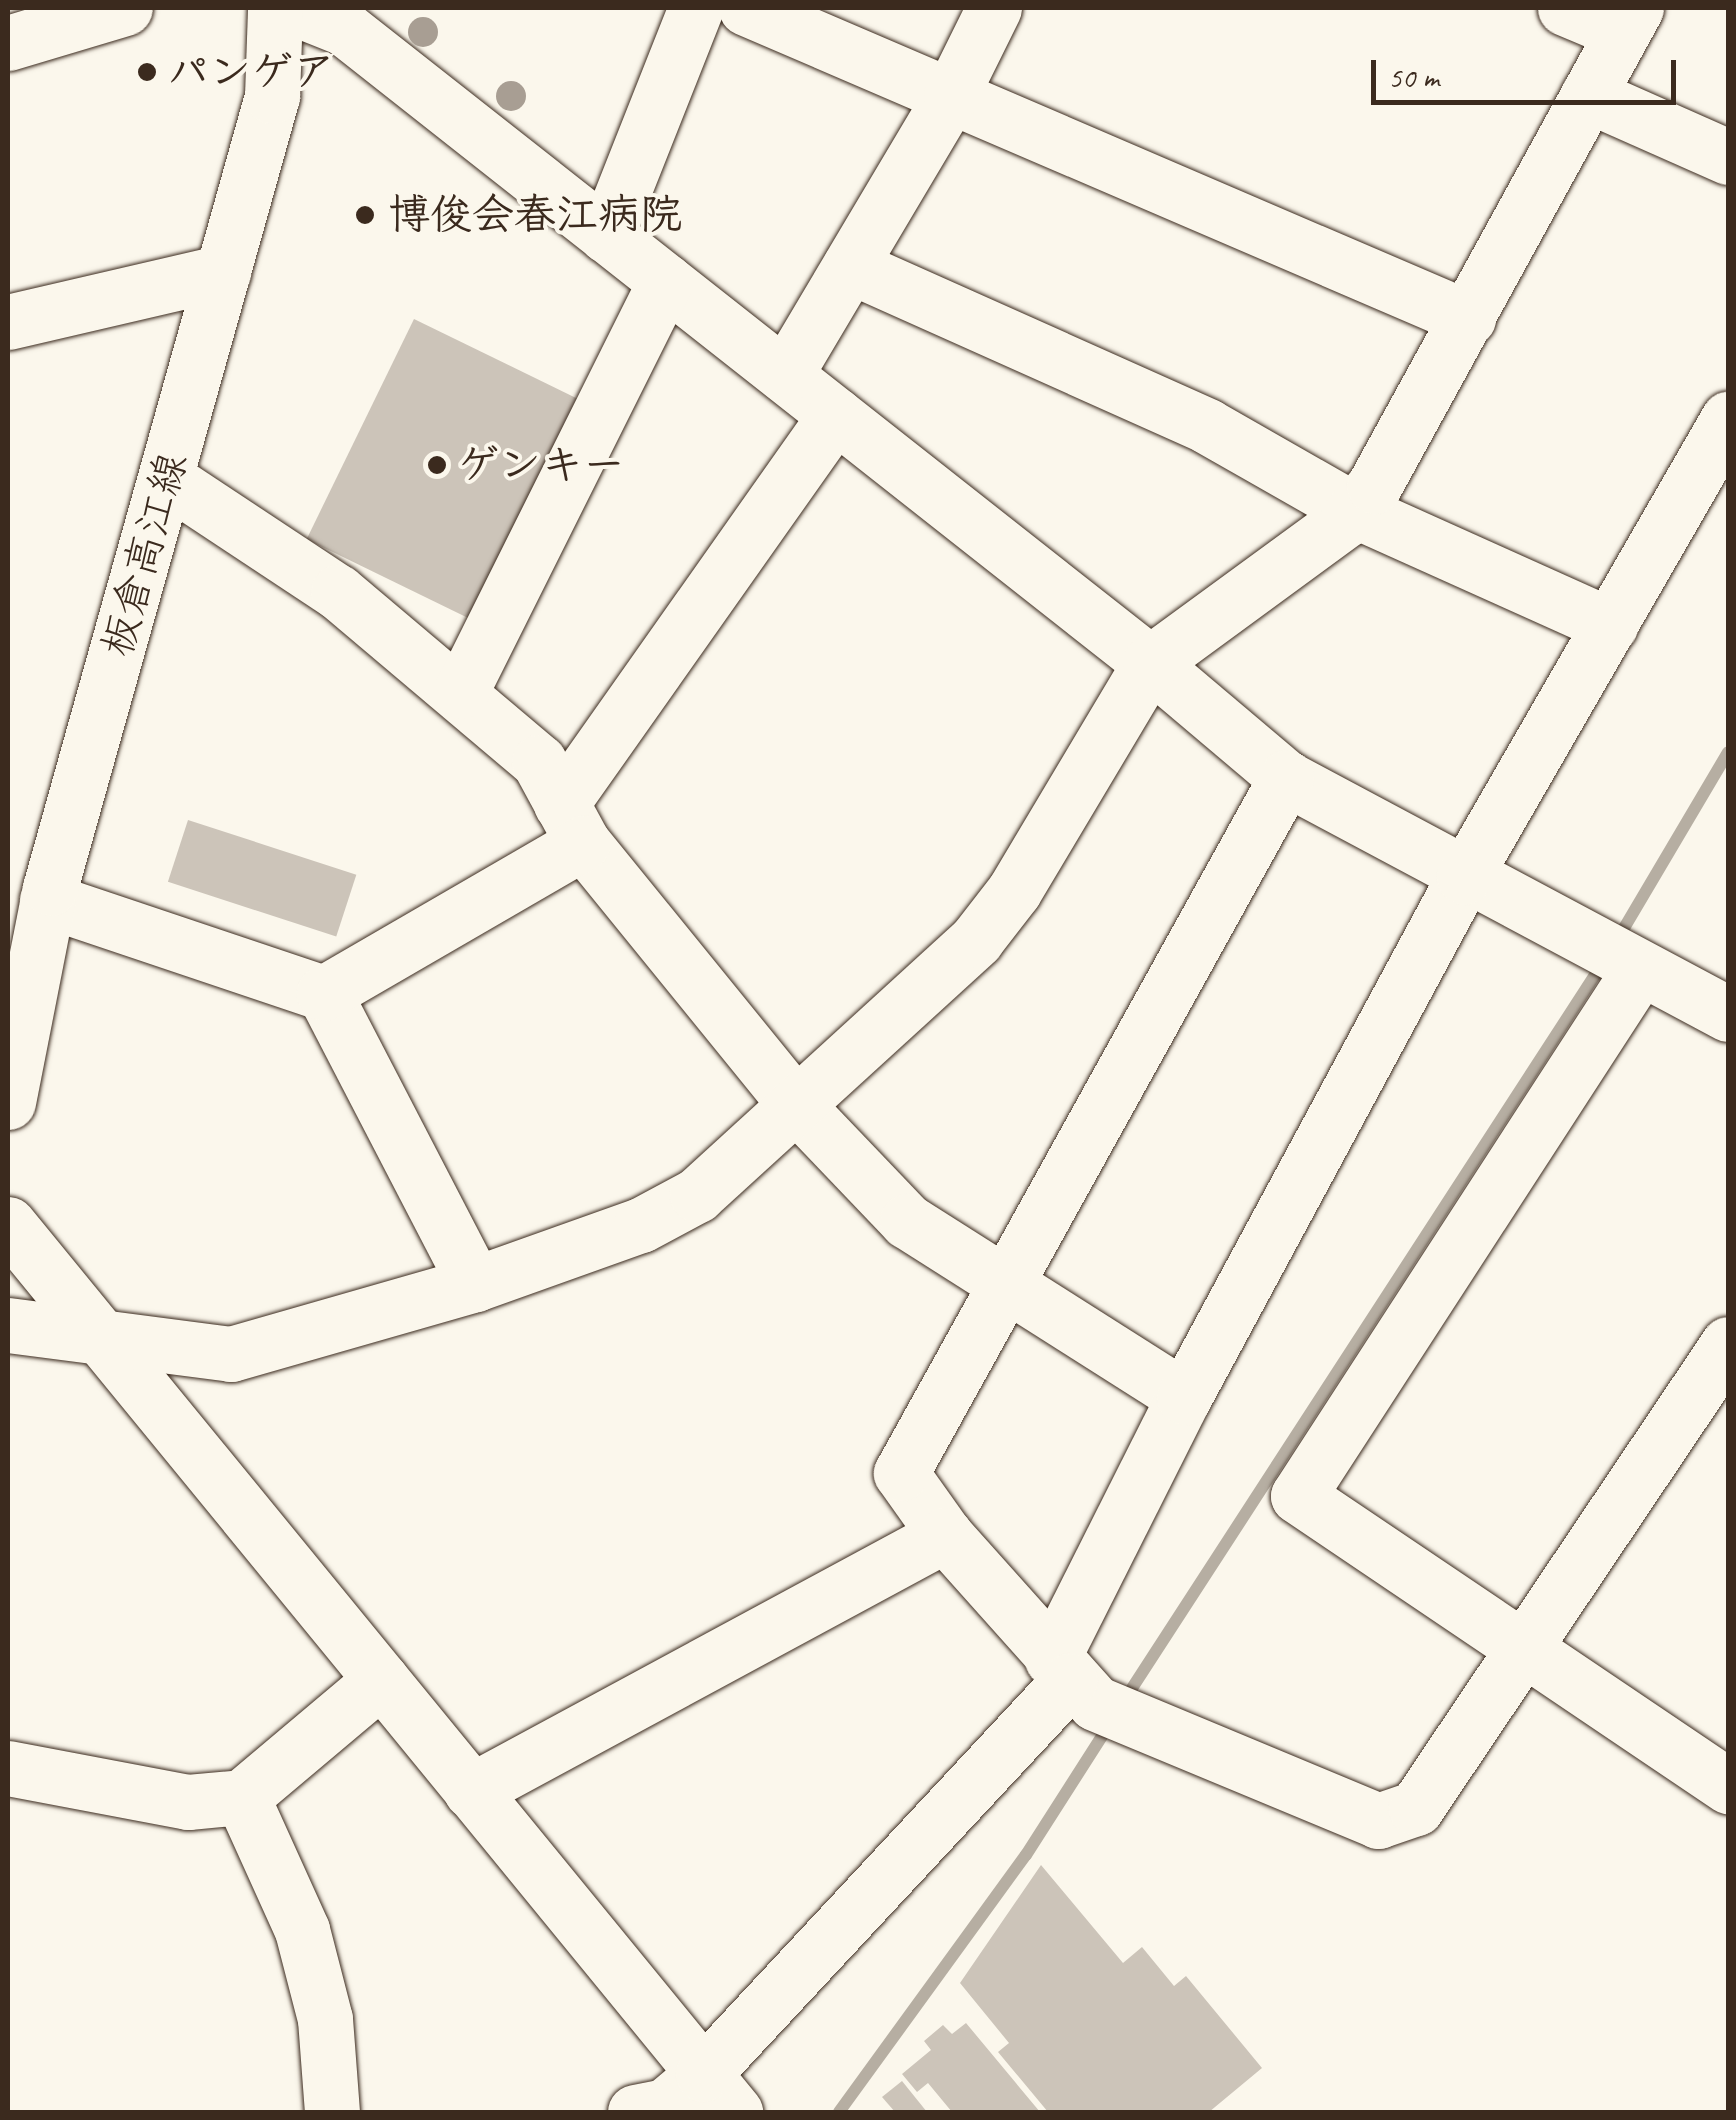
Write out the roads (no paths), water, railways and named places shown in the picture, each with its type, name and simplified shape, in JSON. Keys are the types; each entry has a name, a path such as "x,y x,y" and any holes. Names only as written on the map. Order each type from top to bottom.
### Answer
{"street":[{"path":"8,43 125,8"},
{"name":"板倉高江線","path":"8,1102 35,894 167,479 272,96 276,8"},
{"path":"294,8 345,18 606,235 1150,664 1286,778 1464,877 1728,1014"},
{"path":"606,235 696,8"},
{"path":"746,8 1468,318"},
{"path":"784,376 950,96 994,8"},
{"path":"8,1325 231,1354 475,1284 640,1225 698,1195 976,940 1014,891 1150,664 1354,510 1468,318 1630,20 1565,8"},
{"path":"1588,96 1728,157"},
{"path":"850,266 1208,426 1354,510 1610,625"},
{"path":"8,322 224,272"},
{"path":"461,691 665,282"},
{"path":"324,993 572,823 834,415"},
{"path":"635,2112 721,2100 1061,1670 1184,1397 1464,877 1728,420"},
{"path":"167,479 338,592 461,691 538,762 572,823 798,1106 907,1221 1184,1397"},
{"path":"1286,778 901,1473 944,1535 1061,1670 1095,1703 1378,1821 1416,1808 1525,1652 1728,1344"},
{"path":"35,894 324,993 475,1284"},
{"path":"1640,969 1298,1496 1728,1786"},
{"path":"8,1224 721,2100"},
{"path":"472,1791 944,1535"},
{"path":"8,1768 188,1802 242,1797 381,1680"},
{"path":"242,1797 302,1930 325,2019 332,2112"}],"waterway":[{"path":"1617,940 1728,752"},
{"path":"1125,1699 1604,961"},
{"path":"839,2112 1026,1855 1109,1725"}],"place":[{"name":"パンゲア","path":"147,72"},
{"name":"博俊会春江病院","path":"365,215"},
{"name":"ゲンキー","path":"437,465"}]}
